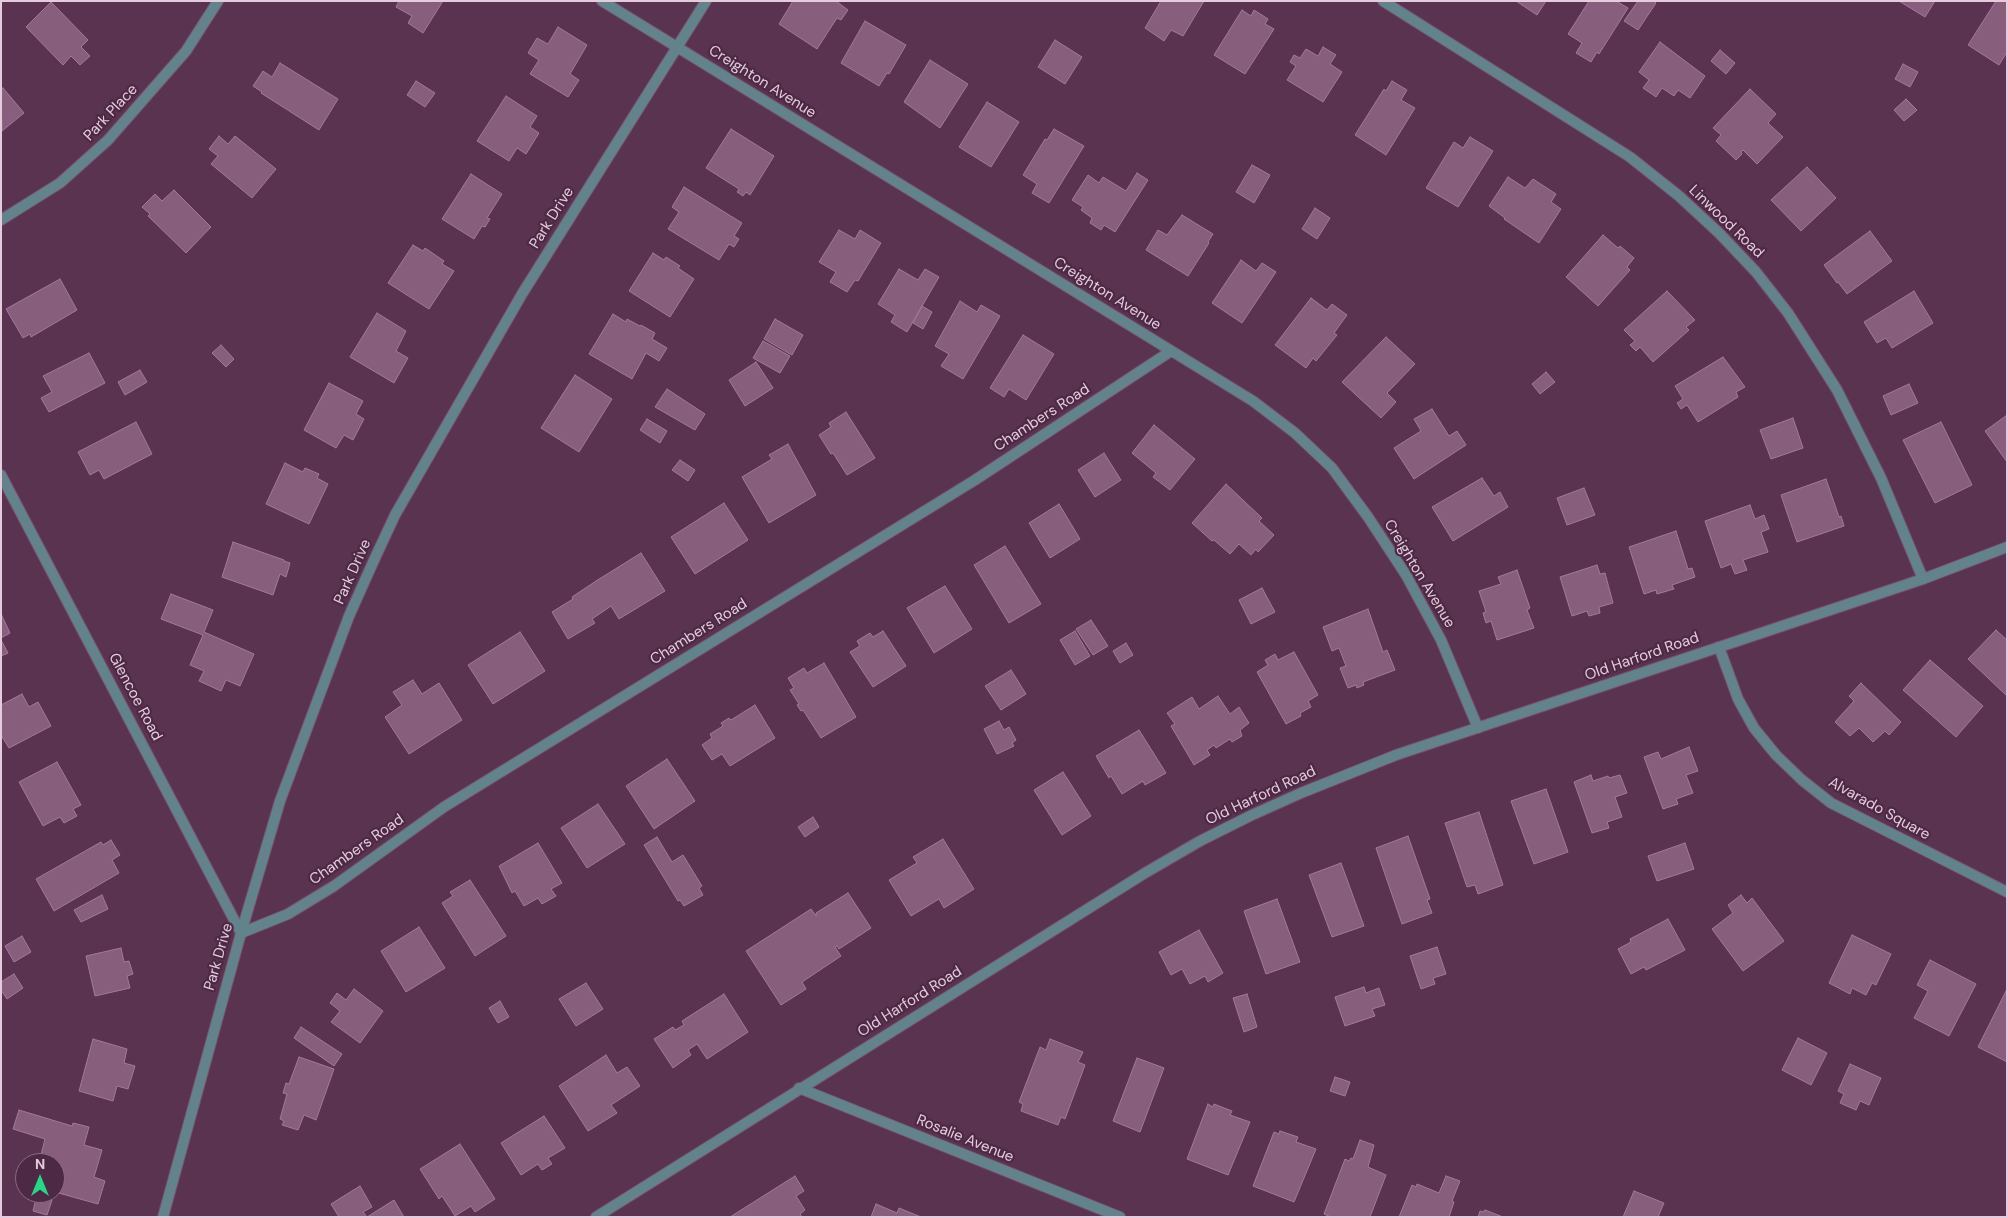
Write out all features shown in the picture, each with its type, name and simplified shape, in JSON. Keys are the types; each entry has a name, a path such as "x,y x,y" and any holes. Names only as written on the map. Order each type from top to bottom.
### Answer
{"street":[{"name":"Park Place","path":"1,220 60,183 108,140 186,51 218,1"},
{"name":"Creighton Avenue","path":"602,1 1253,401 1295,433 1332,468 1406,576 1442,640 1478,728"},
{"name":"Park Drive","path":"163,1217 241,933 280,801 309,720 350,616 395,515 522,294 706,1"},
{"name":"Linwood Road","path":"1383,1 1630,157 1679,196 1719,233 1756,272 1788,313 1837,390 1881,478 1924,579"},
{"name":"Chambers Road","path":"241,933 288,914 334,886 444,808 975,480 1170,351"},
{"name":"Glencoe Road","path":"1,476 241,933"},
{"name":"Old Harford Road","path":"596,1217 799,1088 1145,873 1200,841 1252,815 1353,771 1924,579 2007,547"},
{"name":"Alvarado Square","path":"1719,647 1738,700 1754,728 1776,755 1802,780 1840,808 2007,892"},
{"name":"Rosalie Avenue","path":"799,1088 1120,1217"}],"building":[{"path":"399,1 443,1 423,33 408,23 412,16 396,7"},
{"path":"793,1 836,1 848,10 841,20 837,18 817,49 779,24"},
{"path":"1161,1 1204,1 1183,36 1171,30 1164,41 1145,28"},
{"path":"1516,1 1546,1 1537,15"},
{"path":"1589,1 1616,1 1628,8 1599,54 1597,52 1591,62 1576,53 1582,43 1568,34"},
{"path":"1638,1 1653,1 1656,3 1638,30 1624,21"},
{"path":"1899,1 1935,1 1925,17"},
{"path":"1996,1 2007,1 2007,52 1999,65 1968,45"},
{"path":"51,2 88,40 81,47 90,56 80,65 71,56 63,65 26,27"},
{"path":"1242,10 1251,16 1254,10 1268,19 1265,24 1274,29 1245,74 1214,55"},
{"path":"865,21 906,45 889,74 887,73 879,86 841,63"},
{"path":"558,27 587,45 570,74 579,80 568,97 530,74 539,60 528,53 537,38 548,44"},
{"path":"1055,40 1082,57 1065,84 1038,67"},
{"path":"1660,42 1705,76 1690,98 1678,90 1674,96 1662,88 1656,97 1643,88 1649,80 1639,72"},
{"path":"1323,47 1336,55 1330,64 1342,72 1323,102 1287,80 1296,66 1290,62 1294,55 1300,58 1306,49 1318,56"},
{"path":"1720,50 1735,63 1726,74 1711,61"},
{"path":"930,60 968,84 940,128 904,102"},
{"path":"280,63 338,99 319,130 253,86 263,71 272,77"},
{"path":"1903,64 1918,72 1910,87 1895,79"},
{"path":"416,81 435,93 425,107 407,95"},
{"path":"1392,81 1407,90 1401,100 1415,108 1386,155 1355,135 1384,89 1386,91"},
{"path":"3,88 24,113 2,131 1,89"},
{"path":"1750,89 1776,114 1768,123 1783,137 1757,164 1743,150 1736,160 1716,141 1721,135 1713,128"},
{"path":"506,96 537,116 530,127 539,133 526,154 517,148 509,161 477,141"},
{"path":"1906,99 1917,110 1904,121 1894,110"},
{"path":"987,102 1019,122 991,167 959,147"},
{"path":"731,129 774,156 750,195 746,192 743,196 737,192 739,189 706,168"},
{"path":"1054,129 1084,146 1049,203 1032,193 1037,184 1023,175 1045,139 1047,140"},
{"path":"219,136 228,144 235,136 276,169 252,198 211,164 218,156 209,149"},
{"path":"1470,137 1493,151 1458,207 1426,188 1454,142 1463,148"},
{"path":"1252,165 1270,175 1254,203 1236,192"},
{"path":"1807,167 1836,198 1801,231 1771,200"},
{"path":"1137,173 1148,180 1115,232 1104,225 1101,230 1090,223 1092,218 1081,210 1083,207 1072,200 1088,175 1099,183 1103,177 1126,191"},
{"path":"471,174 502,194 487,218 490,219 485,227 482,226 474,239 442,219"},
{"path":"1508,177 1525,188 1533,179 1556,194 1551,202 1561,209 1539,243 1504,219 1489,206"},
{"path":"684,187 742,223 734,236 739,239 734,247 729,244 719,260 668,229 679,212 672,207"},
{"path":"174,190 211,227 186,253 148,216 150,214 142,207 155,194 162,201"},
{"path":"1315,208 1330,218 1317,239 1302,229"},
{"path":"1182,215 1213,234 1188,276 1146,250 1158,230 1167,235"},
{"path":"839,230 855,239 860,230 881,243 858,281 855,280 847,292 830,282 836,272 819,262"},
{"path":"1870,231 1892,261 1847,294 1824,265"},
{"path":"1603,235 1618,248 1620,246 1634,258 1627,267 1630,270 1598,306 1566,277"},
{"path":"413,245 423,251 425,248 444,261 442,264 454,271 429,309 388,283"},
{"path":"653,253 664,260 666,257 680,266 678,268 694,279 670,317 629,291"},
{"path":"1241,260 1256,271 1262,263 1276,272 1242,323 1212,303"},
{"path":"899,269 918,280 925,269 939,277 907,332 891,322 895,315 878,304"},
{"path":"60,279 77,310 31,337 30,334 23,338 6,309"},
{"path":"1667,291 1695,320 1686,327 1689,330 1653,362 1640,347 1636,351 1630,345 1635,341 1624,330"},
{"path":"1914,291 1933,323 1892,348 1886,338 1877,343 1864,322"},
{"path":"1311,298 1327,310 1332,304 1347,315 1334,333 1337,335 1316,361 1313,358 1306,368 1275,345"},
{"path":"960,301 977,312 981,305 1000,316 963,379 941,366 949,354 935,346"},
{"path":"922,306 932,312 923,329 913,323"},
{"path":"377,313 406,331 396,351 408,358 394,383 350,357"},
{"path":"613,314 626,322 627,319 655,333 652,339 667,348 659,361 646,353 632,379 589,354"},
{"path":"775,319 803,335 792,355 764,339"},
{"path":"1023,335 1054,354 1026,400 1009,389 1004,397 990,388"},
{"path":"1386,337 1415,364 1387,393 1396,402 1381,418 1342,382"},
{"path":"763,341 790,356 780,373 753,358"},
{"path":"221,345 234,359 226,367 212,353"},
{"path":"89,353 105,383 49,412 41,398 52,392 43,376"},
{"path":"1723,357 1745,387 1736,392 1738,397 1698,422 1687,405 1681,409 1677,403 1683,399 1675,386"},
{"path":"756,362 773,388 745,406 729,380"},
{"path":"140,370 147,382 125,395 118,382"},
{"path":"1546,372 1555,382 1540,394 1532,384"},
{"path":"575,375 612,399 579,452 541,428"},
{"path":"329,383 363,401 356,414 364,419 353,440 344,435 336,448 304,430"},
{"path":"1909,384 1918,403 1891,415 1883,396"},
{"path":"667,389 705,414 695,430 655,407"},
{"path":"1432,409 1449,436 1457,431 1466,445 1414,479 1394,448 1421,431 1414,419"},
{"path":"846,412 875,458 847,475 819,435 831,427 829,423"},
{"path":"2007,415 2007,462 1985,431"},
{"path":"1793,418 1803,448 1771,459 1760,430"},
{"path":"647,419 667,431 660,443 640,430"},
{"path":"136,422 152,454 104,479 99,470 90,475 78,452"},
{"path":"1941,422 1972,485 1935,503 1903,440"},
{"path":"1154,425 1195,459 1170,490 1153,477 1156,473 1132,453"},
{"path":"788,444 816,495 769,523 742,477 772,459 769,455"},
{"path":"1104,453 1121,480 1095,497 1078,470"},
{"path":"680,460 695,470 688,481 672,470"},
{"path":"285,463 303,472 305,468 319,474 317,478 328,484 309,524 266,504"},
{"path":"1482,478 1494,496 1500,492 1508,507 1453,541 1432,507"},
{"path":"1826,479 1844,526 1797,542 1781,495"},
{"path":"1226,484 1262,518 1259,521 1274,535 1258,552 1256,549 1251,555 1239,544 1230,554 1192,523"},
{"path":"1584,488 1595,515 1567,525 1557,498"},
{"path":"724,503 748,540 695,574 671,537"},
{"path":"1059,504 1080,539 1050,558 1029,523"},
{"path":"1750,505 1755,519 1764,515 1769,529 1761,532 1768,552 1743,560 1747,570 1735,574 1731,564 1721,568 1705,521"},
{"path":"1676,531 1688,569 1692,568 1695,577 1672,585 1674,589 1657,594 1656,590 1644,594 1629,547"},
{"path":"233,542 290,563 286,577 280,574 273,595 222,577"},
{"path":"1005,546 1041,604 1009,623 974,565"},
{"path":"641,553 665,591 619,619 611,606 592,619 595,623 568,639 552,612 596,581"},
{"path":"1597,565 1600,574 1605,573 1613,603 1599,607 1600,613 1589,616 1587,611 1572,616 1560,577"},
{"path":"1517,570 1530,608 1527,610 1534,628 1497,640 1491,621 1486,623 1483,613 1486,612 1479,591 1501,584 1498,577"},
{"path":"945,586 972,629 934,653 907,608"},
{"path":"1262,588 1275,612 1251,624 1239,600"},
{"path":"171,594 213,610 204,632 254,654 240,686 226,680 221,691 199,681 204,671 190,665 203,635 161,619"},
{"path":"1368,609 1383,652 1387,650 1395,670 1363,682 1364,685 1357,688 1356,685 1348,688 1340,668 1346,666 1339,648 1332,651 1323,627"},
{"path":"1,617 10,633 1,638"},
{"path":"1091,620 1108,646 1093,655 1076,629"},
{"path":"1996,630 2007,640 2007,696 1968,659"},
{"path":"883,631 906,666 873,687 850,652 860,646 857,641 870,633 873,637"},
{"path":"1075,631 1090,656 1075,665 1060,640"},
{"path":"520,632 545,671 493,704 468,665"},
{"path":"1,640 8,653 1,656"},
{"path":"1126,643 1133,655 1120,663 1113,651"},
{"path":"1294,652 1318,695 1308,701 1311,707 1300,713 1301,716 1286,724 1257,672 1268,665 1265,660 1275,654 1278,660"},
{"path":"1930,660 1983,706 1956,737 1903,690"},
{"path":"824,663 856,717 821,738 803,710 801,711 797,705 799,704 790,690 794,688 788,678 804,668 807,673"},
{"path":"1011,670 1026,694 1001,710 985,686"},
{"path":"413,680 422,694 439,683 462,720 409,754 385,717 402,705 393,692"},
{"path":"1861,683 1901,722 1889,735 1885,731 1873,742 1859,728 1850,736 1835,722 1854,701 1849,696"},
{"path":"22,694 29,707 38,702 51,726 9,748 1,735 1,705"},
{"path":"1218,696 1230,714 1239,707 1249,723 1240,730 1242,736 1232,742 1230,739 1216,748 1214,745 1207,750 1210,755 1194,765 1171,726 1175,724 1167,713 1192,697 1199,709"},
{"path":"755,705 775,738 730,766 722,754 712,760 702,745 712,738 710,734 723,726 721,723 729,718 731,720"},
{"path":"999,721 1004,730 1009,727 1016,740 1012,743 1014,746 997,754 984,729"},
{"path":"1139,730 1166,773 1145,785 1143,781 1122,794 1111,776 1109,778 1096,756"},
{"path":"1689,747 1698,771 1686,775 1693,793 1676,799 1678,804 1663,809 1644,757 1658,752 1661,759"},
{"path":"667,759 695,801 654,829 626,786"},
{"path":"57,762 81,805 73,809 77,816 64,823 60,817 43,826 19,782"},
{"path":"1063,772 1091,816 1062,835 1034,790"},
{"path":"1591,775 1593,781 1608,776 1609,778 1620,775 1627,793 1615,797 1622,817 1607,822 1609,828 1592,833 1574,782"},
{"path":"1546,789 1568,852 1534,864 1511,801"},
{"path":"598,804 625,844 587,868 561,828"},
{"path":"1479,812 1503,885 1478,894 1475,885 1467,887 1445,823"},
{"path":"813,817 819,827 805,837 798,827"},
{"path":"1408,836 1430,899 1427,900 1432,913 1402,924 1376,848"},
{"path":"657,837 672,862 683,855 702,886 699,888 703,895 684,906 680,900 678,901 644,845"},
{"path":"943,839 974,889 944,908 939,899 911,916 889,880 917,863 913,857"},
{"path":"111,840 120,855 112,860 119,873 54,911 36,879 101,842 103,845"},
{"path":"538,843 562,883 551,889 556,896 542,904 538,898 524,906 515,891 512,893 499,866"},
{"path":"1685,843 1694,869 1657,881 1648,856"},
{"path":"1341,863 1364,926 1332,937 1309,875"},
{"path":"470,880 506,936 475,956 442,903 453,896 450,892"},
{"path":"848,893 871,928 839,949 837,946 835,947 841,956 802,982 806,989 781,1005 746,951 811,909 816,916 816,913"},
{"path":"102,895 108,909 81,922 74,910"},
{"path":"1741,895 1747,903 1752,898 1784,941 1743,971 1712,929 1733,913 1728,905"},
{"path":"1277,899 1300,962 1266,974 1244,911"},
{"path":"1668,919 1685,950 1646,970 1644,967 1631,974 1618,949 1631,942 1630,939"},
{"path":"419,927 445,968 406,992 381,951"},
{"path":"1199,930 1223,973 1208,982 1205,976 1190,984 1182,969 1171,975 1159,952"},
{"path":"1852,935 1891,954 1876,985 1872,983 1866,995 1852,988 1850,994 1829,983"},
{"path":"22,936 31,952 14,962 5,946"},
{"path":"1437,947 1446,974 1433,978 1435,984 1421,989 1410,956"},
{"path":"121,948 124,962 129,961 133,974 127,976 130,988 95,996 86,956"},
{"path":"1930,960 1976,984 1949,1036 1914,1018 1928,991 1917,985"},
{"path":"14,974 23,988 7,999 1,990 1,982"},
{"path":"586,983 603,1009 576,1026 559,999"},
{"path":"1364,987 1366,993 1379,988 1385,1005 1372,1009 1375,1016 1345,1026 1335,997"},
{"path":"354,989 383,1011 360,1043 331,1022 340,1011 330,1003 337,993 346,1000"},
{"path":"2007,989 2007,1062 1978,1047"},
{"path":"724,994 748,1032 707,1059 697,1044 688,1050 691,1055 673,1068 654,1039 673,1027 675,1030 684,1025 682,1021"},
{"path":"1247,994 1257,1027 1244,1032 1233,998"},
{"path":"500,1001 509,1017 498,1023 489,1008"},
{"path":"301,1027 342,1054 334,1066 294,1038"},
{"path":"1798,1038 1827,1053 1811,1085 1782,1070"},
{"path":"93,1039 127,1049 124,1063 135,1066 128,1089 117,1086 113,1101 79,1091"},
{"path":"1050,1039 1083,1052 1078,1062 1085,1065 1065,1119 1061,1117 1058,1125 1021,1111 1023,1104 1019,1102 1040,1047 1046,1050"},
{"path":"606,1055 617,1073 627,1067 640,1086 611,1105 617,1113 588,1131 559,1086"},
{"path":"299,1057 334,1069 316,1120 304,1115 298,1130 282,1125 284,1121 280,1119 287,1094 283,1093 286,1083 289,1084"},
{"path":"1137,1058 1164,1068 1140,1132 1113,1121"},
{"path":"1850,1064 1881,1078 1869,1105 1860,1101 1856,1110 1840,1103 1844,1094 1838,1091"},
{"path":"1335,1077 1350,1082 1345,1096 1330,1091"},
{"path":"1208,1104 1213,1107 1214,1104 1232,1111 1230,1115 1250,1122 1228,1175 1187,1159"},
{"path":"19,1110 72,1126 73,1123 89,1127 84,1145 102,1150 94,1177 105,1181 98,1204 65,1195 65,1153 42,1153 45,1139 13,1129"},
{"path":"544,1116 565,1148 548,1158 552,1164 542,1170 538,1164 521,1175 501,1143"},
{"path":"1280,1131 1298,1137 1296,1142 1316,1149 1294,1202 1253,1186 1274,1132 1279,1134"},
{"path":"1360,1140 1374,1145 1368,1167 1386,1175 1370,1217 1331,1217 1324,1214 1345,1159 1349,1161 1351,1158 1353,1159"},
{"path":"460,1144 495,1199 475,1212 471,1206 455,1216 442,1196 439,1199 420,1169"},
{"path":"795,1176 804,1191 796,1196 805,1210 800,1214 802,1217 730,1217"},
{"path":"1446,1176 1460,1181 1452,1201 1454,1202 1449,1217 1399,1217 1412,1185 1416,1187 1417,1184 1439,1193"},
{"path":"360,1186 372,1207 363,1212 367,1217 339,1217 331,1204"},
{"path":"1634,1191 1664,1203 1658,1217 1623,1217"},
{"path":"394,1200 404,1217 367,1217"},
{"path":"35,1203 51,1203 47,1215 33,1211"},
{"path":"876,1204 897,1213 899,1208 921,1217 871,1217"},
{"path":"1485,1210 1503,1217 1478,1217 1480,1211 1484,1212"}]}
